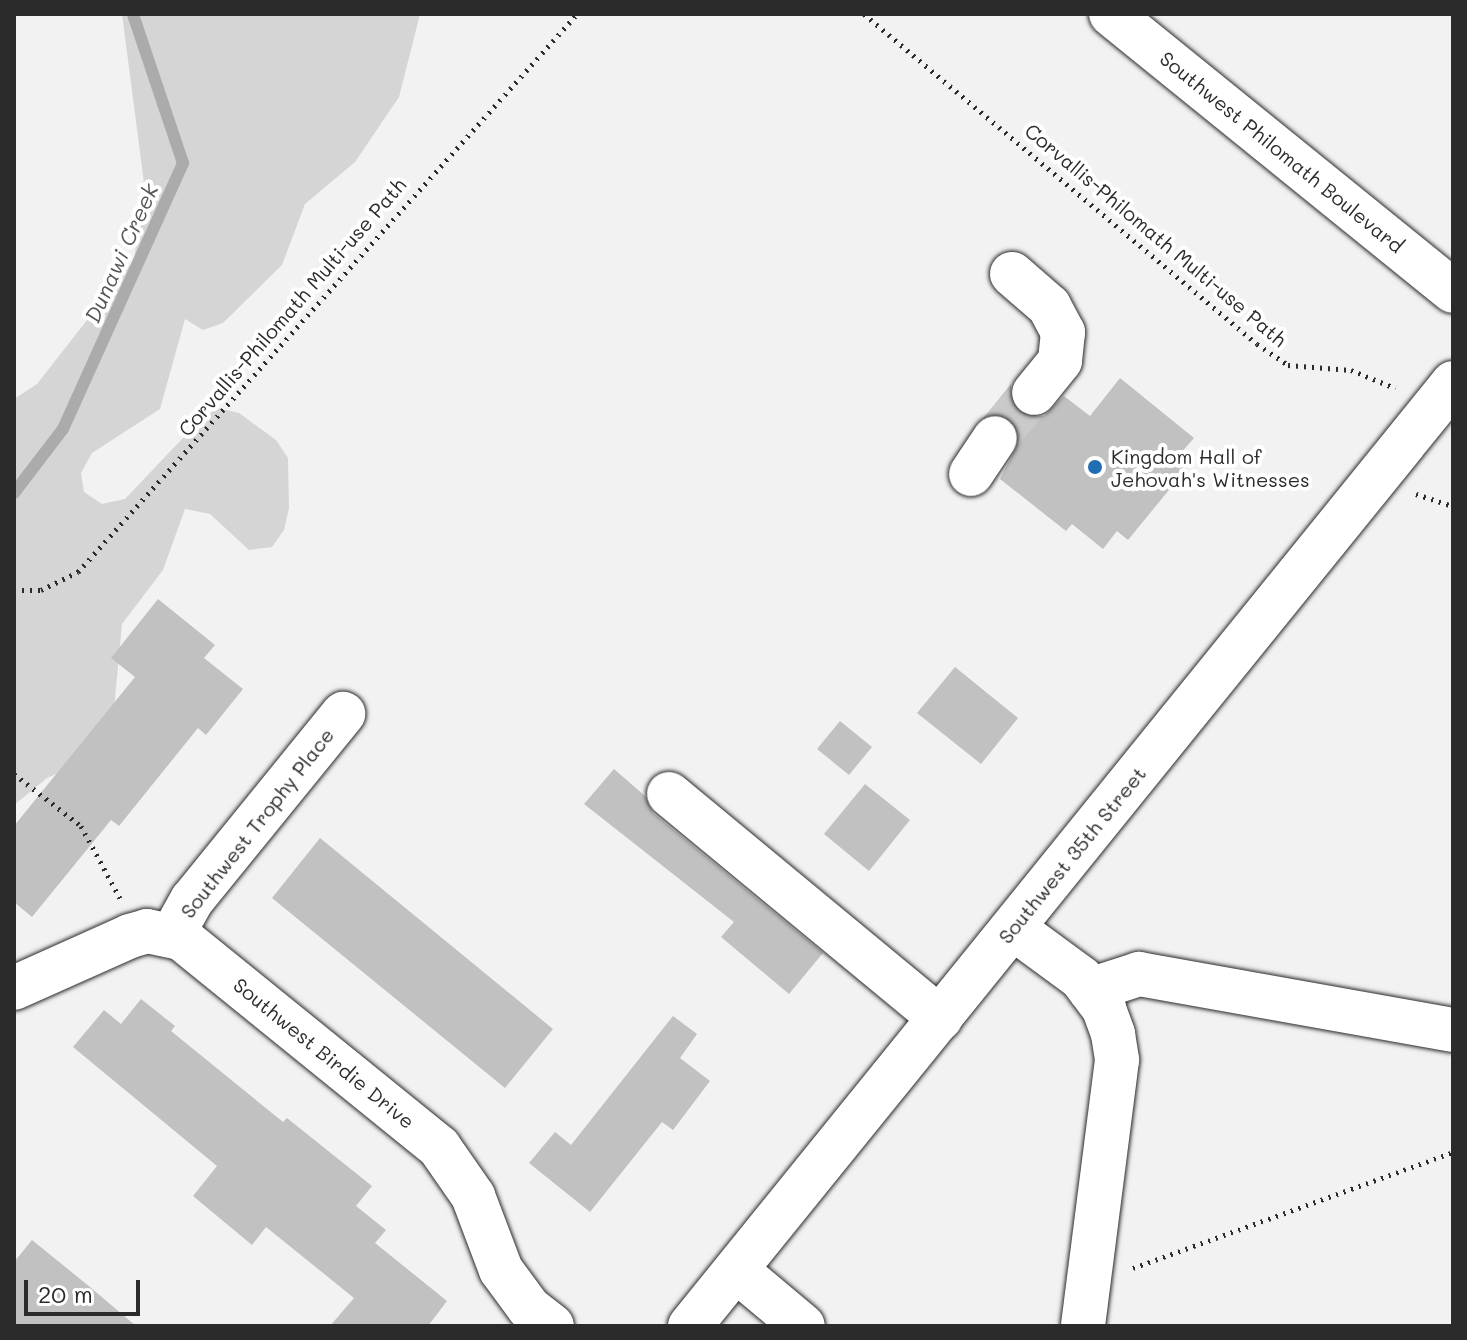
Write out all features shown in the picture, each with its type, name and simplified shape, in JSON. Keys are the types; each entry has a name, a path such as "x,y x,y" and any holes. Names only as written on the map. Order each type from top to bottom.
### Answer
{"main road":[{"name":"Southwest Philomath Boulevard","path":"1111,14 1453,291"},
{"path":"1012,274 1049,306 1063,332 1060,361 1034,393"},
{"name":"Southwest 35th Street","path":"690,1326 1442,397"},
{"path":"971,474 995,438"},
{"name":"Southwest Trophy Place","path":"173,934 192,900 343,714"},
{"path":"669,794 940,1018"},
{"path":"1013,928 1090,990 1104,1009 1117,1060 1083,1326"},
{"path":"14,988 130,936 173,934"},
{"name":"Southwest Birdie Drive","path":"173,934 439,1147 473,1196 501,1270 529,1308 552,1326"},
{"path":"1090,990 1139,974 1453,1030"},
{"path":"736,1270 803,1326"}],"path":[{"name":"Corvallis-Philomath Multi-use Path","path":"14,590 41,590 78,572 577,14"},
{"name":"Corvallis-Philomath Multi-use Path","path":"864,14 1257,344 1298,367 1376,376 1442,397"},
{"path":"14,774 81,826 122,901 130,936"},
{"path":"1127,1283 1130,1269 1453,1152"}],"shaded area":[{"path":"122,14 420,14 399,97 355,162 305,204 282,265 223,323 203,330 185,319 160,409 92,453 81,473 84,492 102,504 125,499 200,420 218,408 239,413 276,440 288,458 289,508 284,530 272,547 249,550 210,514 185,509 163,570 122,624 113,720 92,758 47,778 14,805 14,399 37,384 134,260 144,183"}],"building":[{"name":"Kingdom Hall of Jehovah's Witnesses","path":"1120,378 1194,438 1180,454 1191,463 1128,540 1117,531 1103,549 1072,524 1066,531 1000,479 1020,440 1018,428 1008,417 986,415 1011,384 1011,403 1029,417 1044,416 1064,396 1090,416"},
{"path":"158,599 215,645 204,658 243,689 206,735 198,728 119,826 111,820 32,917 14,902 14,826 135,677 111,658"},
{"path":"955,667 1018,718 981,764 917,713"},
{"path":"840,721 872,747 849,775 817,749"},
{"path":"614,769 645,796 653,813 823,953 789,994 721,937 734,922 584,804"},
{"path":"865,784 910,820 869,871 824,834"},
{"path":"320,838 553,1029 505,1088 272,898"},
{"path":"141,999 175,1026 171,1031 283,1122 287,1118 372,1186 356,1206 386,1230 375,1243 447,1301 428,1326 330,1326 354,1298 266,1227 252,1245 193,1196 217,1166 73,1047 104,1010 121,1024"},
{"path":"673,1016 697,1034 680,1058 710,1081 673,1130 662,1122 590,1212 529,1163 555,1132 571,1145"},
{"path":"32,1240 136,1326 14,1326 14,1262"}],"waterway":[{"name":"Dunawi Creek","path":"14,493 63,429 183,163 133,14"}],"tunnel":[{"path":"995,438 1034,393"}],"place":[{"name":"Kingdom Hall of Jehovah's Witnesses","path":"1095,467"}]}
